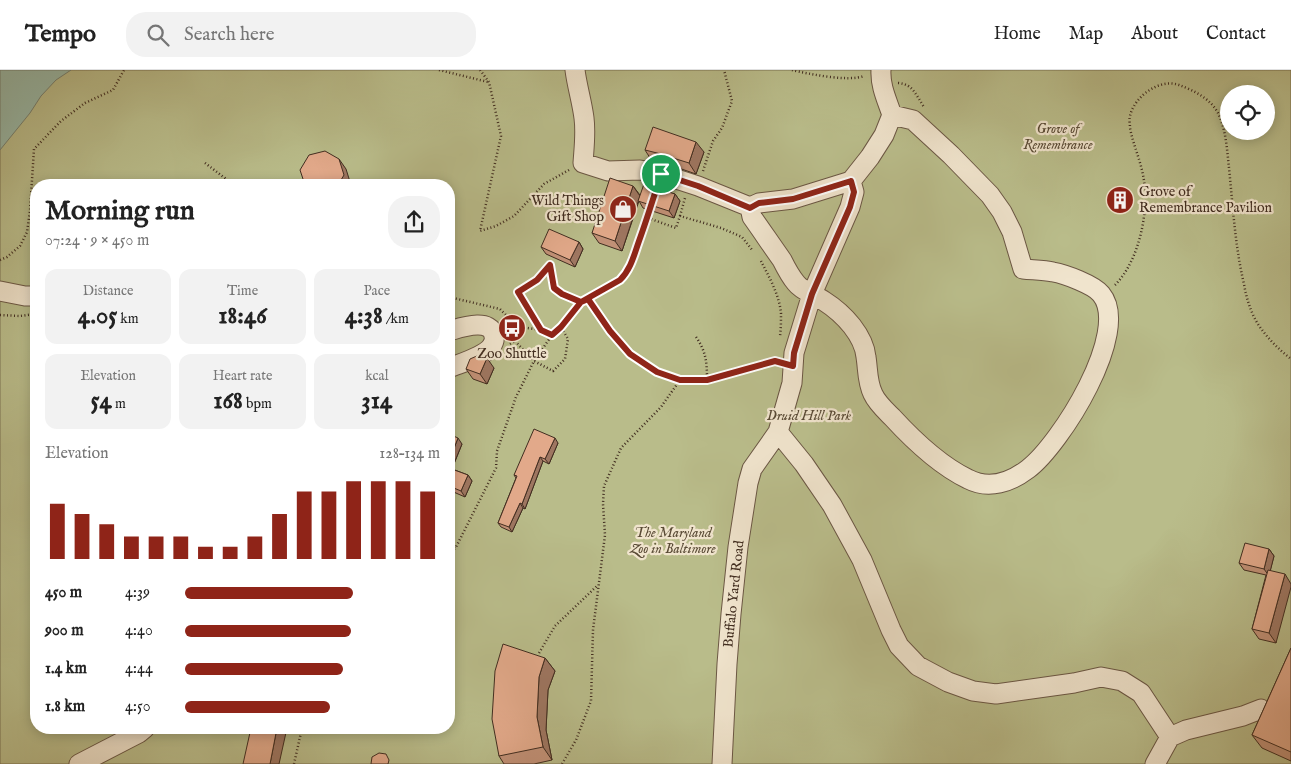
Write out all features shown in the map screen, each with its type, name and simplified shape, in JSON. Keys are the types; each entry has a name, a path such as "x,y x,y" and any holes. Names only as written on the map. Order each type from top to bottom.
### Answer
{"street":[{"path":"575,70 584,120 583,162 608,171 640,170 661,174 698,186 750,208"},
{"path":"750,208 759,203 793,199 851,181 884,135 892,114 880,80 874,72"},
{"path":"750,208 752,216 796,284 825,301 853,327 861,339 873,394 900,426 943,464 969,480 979,484 990,485 1015,478 1042,456 1064,428 1083,397 1097,367 1106,337 1109,318 1107,304 1094,287 1054,272 1023,269 1012,232 1002,212 990,195 913,120 892,114"},
{"name":"Buffalo Yard Road","path":"722,764 731,614 738,547 748,483 752,469 778,432 792,383 794,353 812,294 850,207 854,192 851,181"},
{"path":"0,291 30,296"},
{"path":"455,329 484,325 492,331 494,343 482,354 455,365"},
{"path":"778,432 804,464 832,505 862,560 899,646 918,666 948,682 973,692 996,694 1074,683 1101,677 1122,681 1141,693 1170,736"},
{"path":"1155,764 1170,736 1186,730 1243,716 1261,709"},
{"path":"78,764 137,734"}],"path":[{"path":"32,179 34,148 61,121 85,103 114,90 124,70"},
{"path":"439,70 489,82"},
{"path":"480,70 489,82 501,136 480,231 496,226 514,216 544,184 583,162"},
{"path":"698,186 713,141 722,128 732,101 724,70"},
{"path":"792,70 824,76 856,78 874,72"},
{"path":"1102,295 1120,280 1129,266 1141,234 1145,191 1143,176 1130,129 1130,117 1134,106 1143,95 1153,88 1165,84 1177,84 1200,95 1217,111 1227,148 1237,250 1249,306 1255,319 1267,336 1291,359"},
{"path":"205,163 226,179"},
{"path":"456,547 496,468 497,451 516,397 534,361 552,335 581,302 620,280 626,274 648,218 652,201"},
{"path":"0,260 7,257 20,246 27,232 30,211"},
{"path":"648,218 676,228 680,216 722,228 742,237 758,257 773,283 781,313 780,337"},
{"path":"541,330 518,292 537,280 550,265 554,288 562,294 581,302"},
{"path":"588,299 610,331 630,354 657,372 680,380 707,380 775,361 793,366"},
{"path":"0,315 30,315"},
{"path":"514,326 541,330 552,335"},
{"path":"515,341 534,361 553,371 565,359 568,339 561,327"},
{"path":"696,337 701,344 706,358 707,380"},
{"path":"562,764 576,740 591,701 593,630 606,535 603,504 604,486 621,448 661,407 680,380"},
{"path":"539,653 555,626 599,584"},
{"path":"294,764 301,734"}],"green space":[{"name":"Druid Hill Park","path":"0,70 1291,70 1291,764 0,764"}],"shaded area":[{"path":"0,70 71,70 56,80 41,96 30,113 0,150"}],"building":[{"path":"653,127 696,142 689,163 645,150"},
{"path":"325,151 339,159 344,175 342,179 303,179 300,170 309,155"},
{"path":"610,178 633,186 615,241 592,233"},
{"path":"644,184 675,194 669,211 638,201"},
{"path":"549,229 579,242 570,260 541,247"},
{"path":"479,355 487,358 480,374 466,369 470,359"},
{"path":"534,429 555,438 545,459 540,457 522,504 520,503 509,527 498,523 517,476 514,475"},
{"path":"455,470 468,475 461,491 455,488"},
{"path":"1245,543 1269,549 1264,569 1239,563"},
{"path":"1268,570 1285,574 1269,633 1252,629"},
{"path":"503,644 545,658 539,677 537,717 543,747 499,756 492,719 495,671"},
{"path":"1291,648 1291,752 1252,735"},
{"path":"250,734 276,734 270,764 243,764"},
{"path":"379,753 386,754 389,760 388,764 371,764 372,757"}],"place":[{"name":"Grove of Remembrance Pavilion","path":"1120,200"},
{"name":"Wild Things Gift Shop","path":"623,209"},
{"name":"Zoo Shuttle","path":"512,328"}],"route":[{"path":"661,174 648,218 626,274 620,280 581,302 552,335 541,330 518,292 537,280 550,265 554,288 562,294 581,302 588,299 610,331 630,354 657,372 680,380 707,380 775,361 793,366 794,353 812,294 850,207 854,192 851,181 793,199 759,203 750,208 698,186 661,174"}],"park label":[{"name":"Grove of Remembrance","path":"1058,138"},
{"name":"The Maryland Zoo in Baltimore","path":"673,542"}]}
